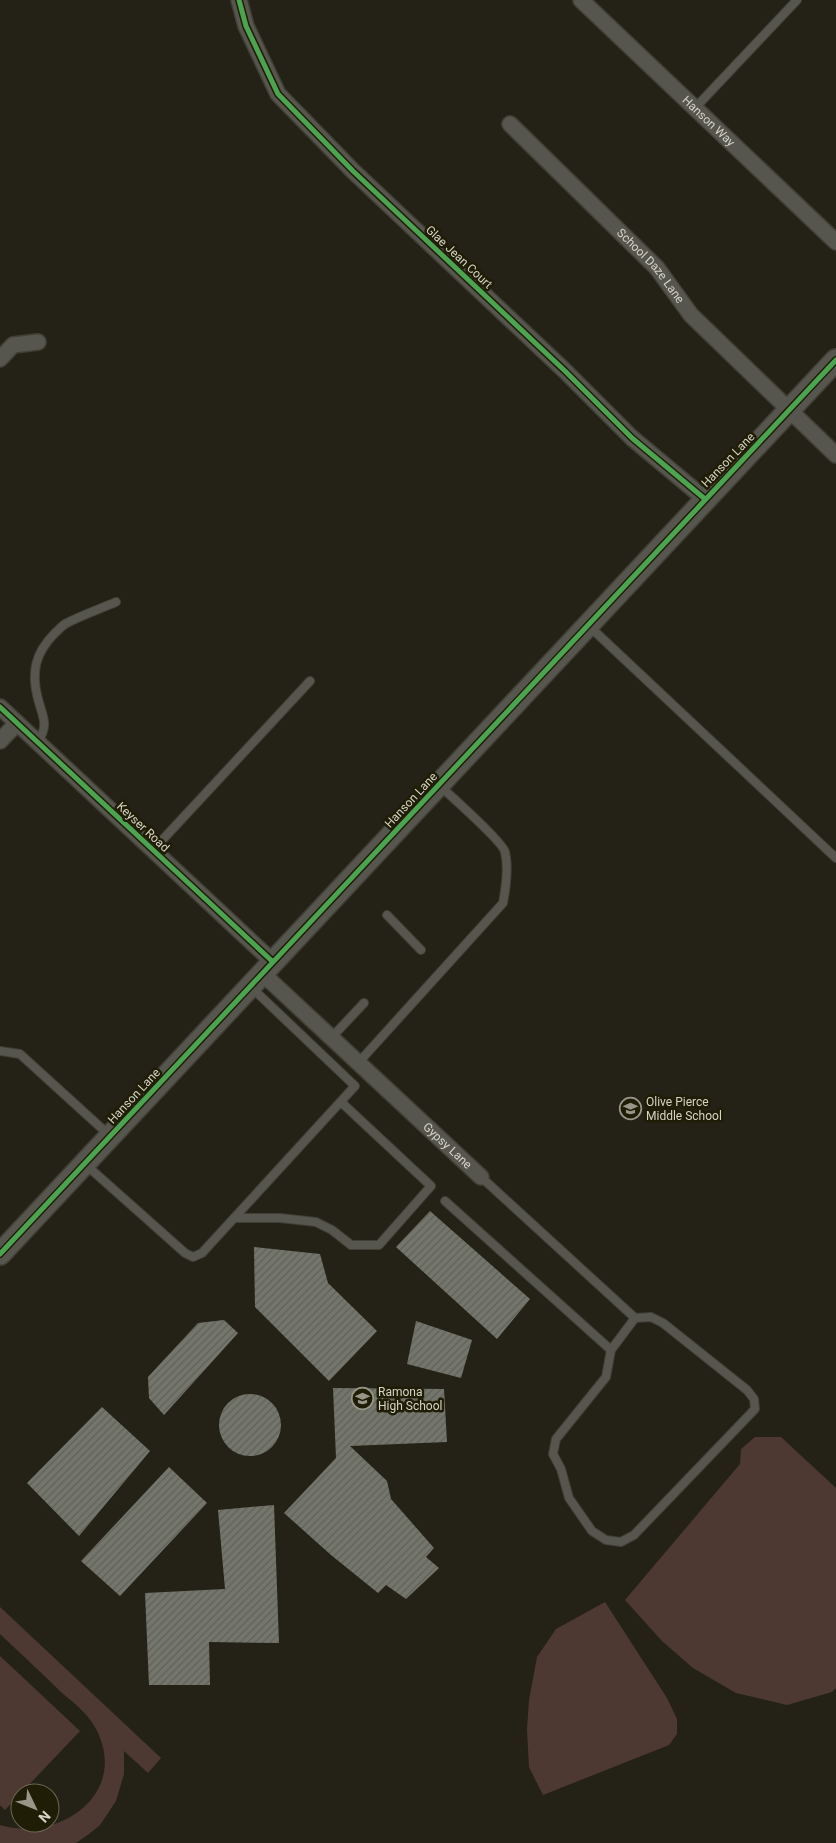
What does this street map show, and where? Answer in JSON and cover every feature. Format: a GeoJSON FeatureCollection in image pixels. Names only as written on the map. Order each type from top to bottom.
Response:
{"type":"FeatureCollection","features":[{"type":"Feature","properties":{"kind":"main road","name":"Hanson Lane"},"geometry":{"type":"LineString","coordinates":[[0,1254],[836,360]]}},
{"type":"Feature","properties":{"kind":"street","name":"Hanson Way"},"geometry":{"type":"LineString","coordinates":[[581,0],[836,242]]}},
{"type":"Feature","properties":{"kind":"street","name":"Glae Jean Court"},"geometry":{"type":"LineString","coordinates":[[240,1],[246,26],[278,94],[353,171],[565,370],[632,438],[705,499]]}},
{"type":"Feature","properties":{"kind":"street","name":"School Daze Lane"},"geometry":{"type":"LineString","coordinates":[[510,124],[657,268],[691,315],[836,455]]}},
{"type":"Feature","properties":{"kind":"street"},"geometry":{"type":"LineString","coordinates":[[0,359],[13,345],[38,342]]}},
{"type":"Feature","properties":{"kind":"street","name":"Keyser Road"},"geometry":{"type":"LineString","coordinates":[[0,707],[153,850],[262,974]]}},
{"type":"Feature","properties":{"kind":"street"},"geometry":{"type":"LineString","coordinates":[[0,741],[17,723]]}},
{"type":"Feature","properties":{"kind":"street","name":"Gypsy Lane"},"geometry":{"type":"LineString","coordinates":[[262,974],[481,1177]]}},
{"type":"Feature","properties":{"kind":"lane"},"geometry":{"type":"LineString","coordinates":[[695,108],[797,0]]}},
{"type":"Feature","properties":{"kind":"lane"},"geometry":{"type":"LineString","coordinates":[[38,742],[43,734],[45,725],[35,686],[34,670],[39,654],[48,641],[65,624],[116,602]]}},
{"type":"Feature","properties":{"kind":"lane"},"geometry":{"type":"LineString","coordinates":[[588,625],[836,858]]}},
{"type":"Feature","properties":{"kind":"lane"},"geometry":{"type":"LineString","coordinates":[[153,850],[310,681]]}},
{"type":"Feature","properties":{"kind":"lane"},"geometry":{"type":"LineString","coordinates":[[359,1062],[503,903],[507,884],[505,851],[439,784]]}},
{"type":"Feature","properties":{"kind":"lane"},"geometry":{"type":"LineString","coordinates":[[387,915],[421,950]]}},
{"type":"Feature","properties":{"kind":"lane"},"geometry":{"type":"LineString","coordinates":[[85,1164],[185,1253],[193,1257],[202,1253],[355,1086],[262,974]]}},
{"type":"Feature","properties":{"kind":"lane"},"geometry":{"type":"LineString","coordinates":[[332,1037],[364,1003]]}},
{"type":"Feature","properties":{"kind":"lane"},"geometry":{"type":"LineString","coordinates":[[0,1051],[20,1054],[110,1136]]}},
{"type":"Feature","properties":{"kind":"lane"},"geometry":{"type":"LineString","coordinates":[[234,1218],[280,1218],[316,1222],[332,1230],[351,1245],[379,1245],[431,1186],[341,1102]]}},
{"type":"Feature","properties":{"kind":"lane","name":"Gypsy Lane"},"geometry":{"type":"LineString","coordinates":[[481,1177],[634,1318]]}},
{"type":"Feature","properties":{"kind":"lane"},"geometry":{"type":"LineString","coordinates":[[446,1202],[611,1350]]}},
{"type":"Feature","properties":{"kind":"lane"},"geometry":{"type":"LineString","coordinates":[[650,1317],[663,1323],[747,1390],[754,1399],[755,1409],[634,1534],[620,1542],[606,1540],[592,1530],[569,1498],[561,1469],[553,1454],[556,1439],[606,1377],[611,1350],[634,1318],[650,1317]]}},
{"type":"Feature","properties":{"kind":"shaded area"},"geometry":{"type":"Polygon","coordinates":[[[755,1437],[781,1437],[836,1488],[836,1688],[832,1692],[787,1705],[736,1693],[693,1668],[662,1641],[625,1600],[740,1464],[741,1449],[755,1437]]]}},
{"type":"Feature","properties":{"kind":"shaded area"},"geometry":{"type":"Polygon","coordinates":[[[605,1602],[667,1698],[677,1719],[677,1734],[669,1745],[543,1795],[529,1767],[527,1730],[529,1700],[537,1657],[556,1629],[605,1602]]]}},
{"type":"Feature","properties":{"kind":"shaded area"},"geometry":{"type":"Polygon","coordinates":[[[0,1607],[161,1758],[148,1773],[124,1751],[124,1774],[116,1801],[100,1825],[76,1843],[0,1843],[0,1825],[10,1827],[10,1833],[60,1833],[60,1822],[83,1808],[96,1793],[104,1774],[104,1754],[97,1731],[86,1715],[0,1634],[0,1607]]]}},
{"type":"Feature","properties":{"kind":"shaded area"},"geometry":{"type":"Polygon","coordinates":[[[0,1656],[80,1731],[31,1783],[10,1783],[10,1805],[5,1810],[0,1805],[0,1656]]]}},
{"type":"Feature","properties":{"kind":"building"},"geometry":{"type":"Polygon","coordinates":[[[430,1211],[530,1299],[497,1339],[396,1247],[430,1211]]]}},
{"type":"Feature","properties":{"kind":"building"},"geometry":{"type":"Polygon","coordinates":[[[254,1247],[320,1254],[328,1283],[377,1331],[329,1381],[255,1307],[254,1247]]]}},
{"type":"Feature","properties":{"kind":"building"},"geometry":{"type":"Polygon","coordinates":[[[224,1320],[238,1333],[164,1415],[149,1398],[148,1377],[198,1323],[224,1320]]]}},
{"type":"Feature","properties":{"kind":"building"},"geometry":{"type":"Polygon","coordinates":[[[416,1321],[472,1340],[461,1378],[407,1364],[416,1321]]]}},
{"type":"Feature","properties":{"kind":"building"},"geometry":{"type":"Polygon","coordinates":[[[333,1388],[444,1389],[447,1442],[350,1446],[387,1481],[391,1499],[434,1548],[426,1557],[439,1568],[406,1599],[386,1585],[378,1593],[331,1555],[284,1513],[336,1458],[333,1388]]]}},
{"type":"Feature","properties":{"kind":"building"},"geometry":{"type":"Polygon","coordinates":[[[250,1394],[262,1396],[272,1403],[279,1413],[281,1425],[279,1437],[272,1447],[262,1454],[250,1456],[238,1454],[228,1447],[221,1437],[219,1425],[221,1413],[228,1403],[238,1396],[250,1394]]]}},
{"type":"Feature","properties":{"kind":"building"},"geometry":{"type":"Polygon","coordinates":[[[102,1407],[150,1451],[79,1536],[27,1483],[102,1407]]]}},
{"type":"Feature","properties":{"kind":"building"},"geometry":{"type":"Polygon","coordinates":[[[169,1467],[207,1503],[120,1596],[81,1561],[169,1467]]]}},
{"type":"Feature","properties":{"kind":"building"},"geometry":{"type":"Polygon","coordinates":[[[274,1505],[279,1643],[209,1642],[210,1685],[149,1685],[145,1593],[225,1589],[218,1510],[274,1505]]]}},
{"type":"Feature","properties":{"kind":"cycle path"},"geometry":{"type":"LineString","coordinates":[[239,0],[246,26],[278,94],[353,171],[565,371],[632,438],[705,499]]}},
{"type":"Feature","properties":{"kind":"cycle path"},"geometry":{"type":"LineString","coordinates":[[0,1254],[836,360]]}},
{"type":"Feature","properties":{"kind":"cycle path"},"geometry":{"type":"LineString","coordinates":[[0,707],[273,962]]}},
{"type":"Feature","properties":{"kind":"place","name":"Olive Pierce Middle School"},"geometry":{"type":"Point","coordinates":[630,1109]}},
{"type":"Feature","properties":{"kind":"place","name":"Ramona High School"},"geometry":{"type":"Point","coordinates":[362,1399]}}]}
